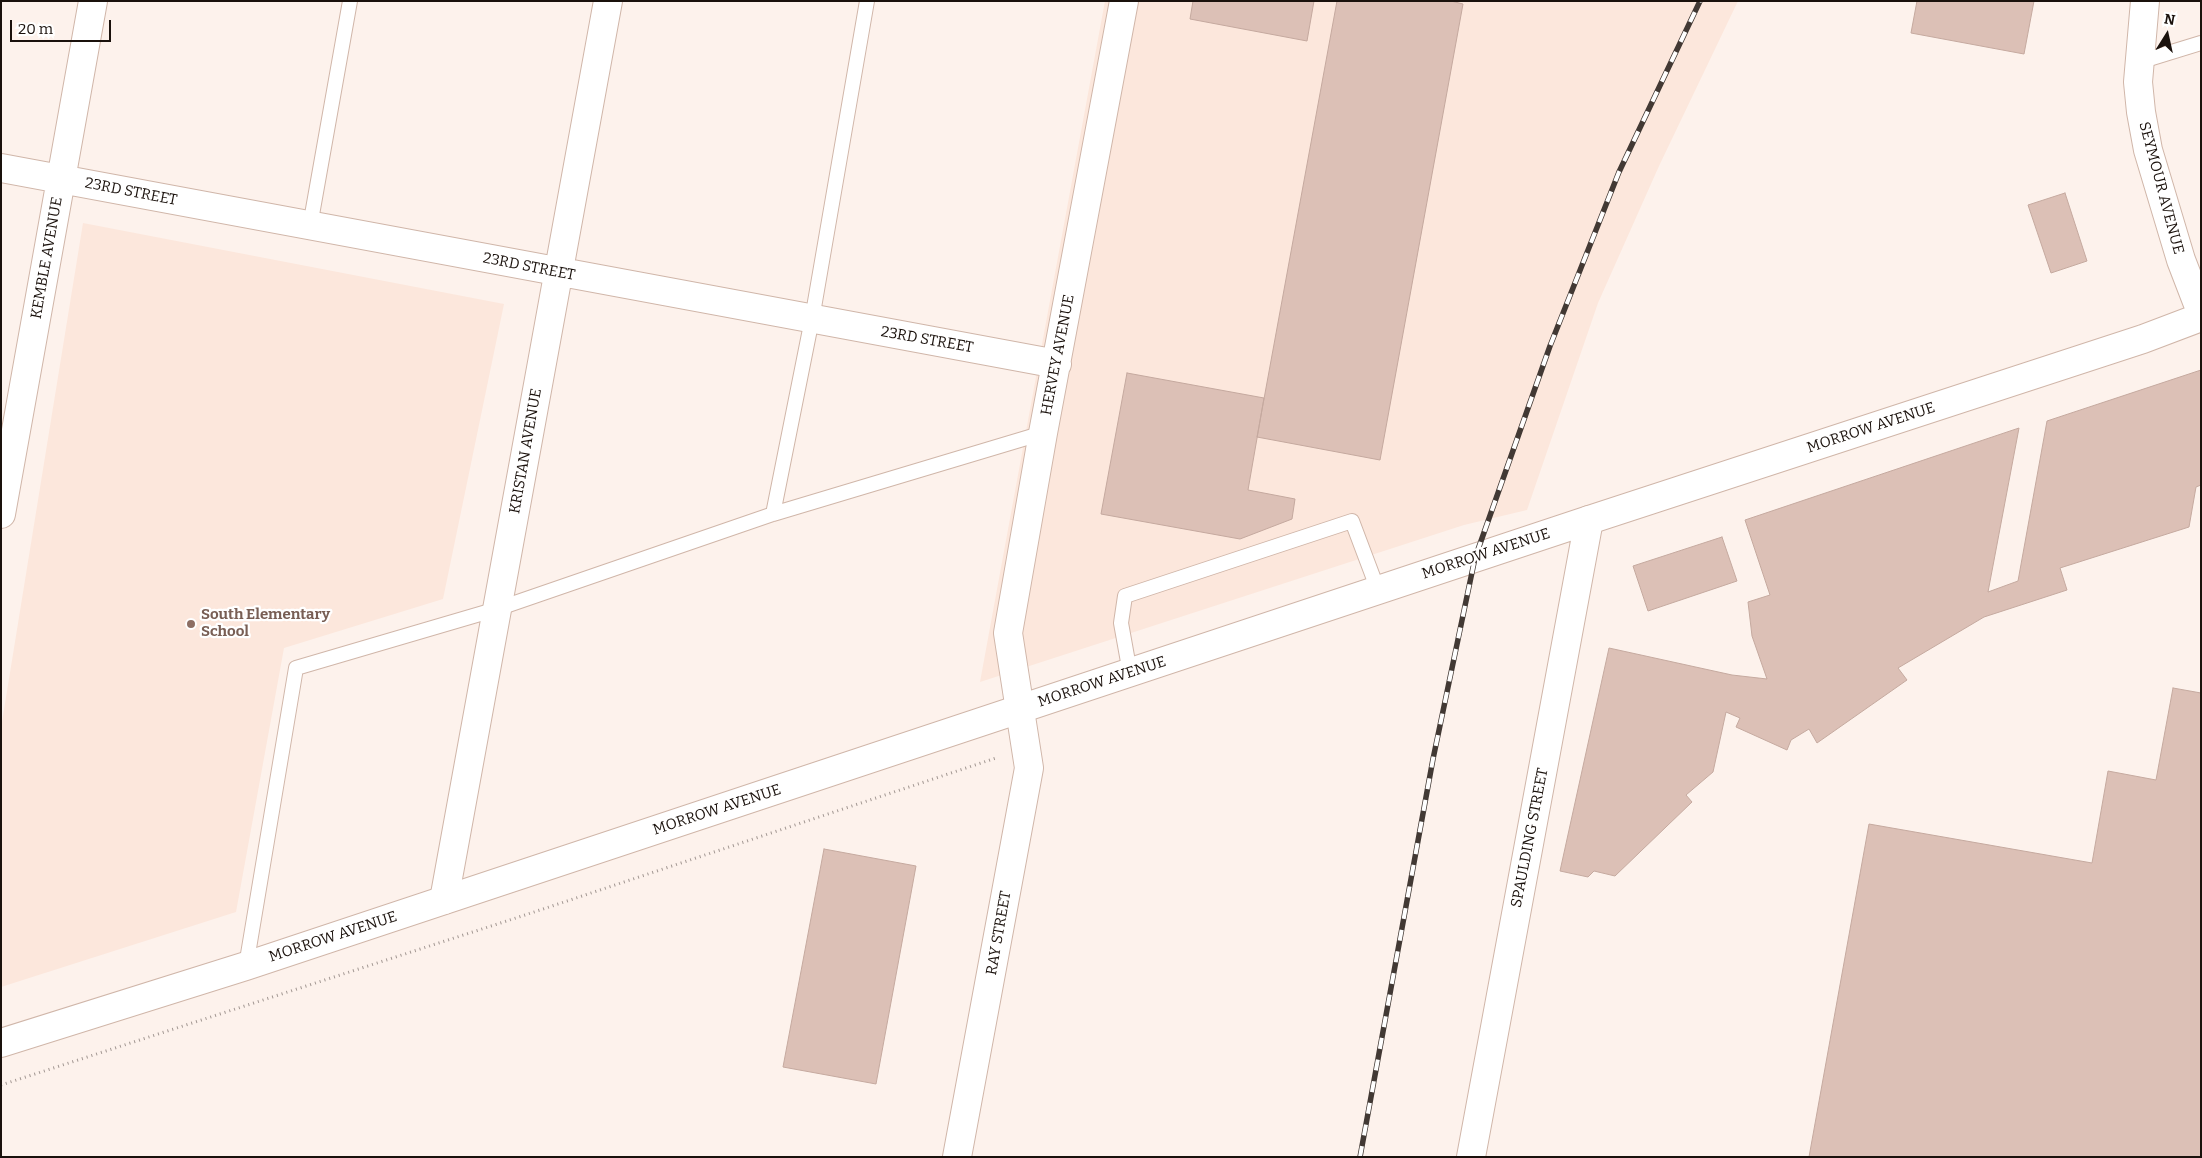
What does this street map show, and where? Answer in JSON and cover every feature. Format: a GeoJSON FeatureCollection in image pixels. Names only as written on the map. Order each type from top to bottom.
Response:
{"type":"FeatureCollection","features":[{"type":"Feature","properties":{"kind":"street","name":"KEMBLE AVENUE"},"geometry":{"type":"LineString","coordinates":[[1,514],[93,1]]}},
{"type":"Feature","properties":{"kind":"street","name":"KRISTAN AVENUE"},"geometry":{"type":"LineString","coordinates":[[444,900],[608,1]]}},
{"type":"Feature","properties":{"kind":"street","name":"HERVEY AVENUE"},"geometry":{"type":"LineString","coordinates":[[1020,709],[1008,633],[1043,433],[1124,1]]}},
{"type":"Feature","properties":{"kind":"street","name":"SEYMOUR AVENUE"},"geometry":{"type":"LineString","coordinates":[[2145,1],[2138,82],[2141,112],[2148,150],[2181,260],[2201,312]]}},
{"type":"Feature","properties":{"kind":"street","name":"23RD STREET"},"geometry":{"type":"LineString","coordinates":[[1,168],[1057,364]]}},
{"type":"Feature","properties":{"kind":"street","name":"MORROW AVENUE"},"geometry":{"type":"LineString","coordinates":[[1,1043],[246,966],[1589,520],[2134,342],[2201,317]]}},
{"type":"Feature","properties":{"kind":"street","name":"SPAULDING STREET"},"geometry":{"type":"LineString","coordinates":[[1471,1157],[1589,520]]}},
{"type":"Feature","properties":{"kind":"street","name":"RAY STREET"},"geometry":{"type":"LineString","coordinates":[[957,1157],[1029,768],[1020,709]]}},
{"type":"Feature","properties":{"kind":"lane"},"geometry":{"type":"LineString","coordinates":[[310,226],[350,1]]}},
{"type":"Feature","properties":{"kind":"lane"},"geometry":{"type":"LineString","coordinates":[[773,514],[812,319],[866,1]]}},
{"type":"Feature","properties":{"kind":"lane"},"geometry":{"type":"LineString","coordinates":[[2139,62],[2201,43]]}},
{"type":"Feature","properties":{"kind":"lane"},"geometry":{"type":"LineString","coordinates":[[246,966],[296,668],[497,609],[773,514],[1043,433]]}},
{"type":"Feature","properties":{"kind":"lane"},"geometry":{"type":"LineString","coordinates":[[1130,673],[1121,623],[1125,596],[1352,521],[1378,590]]}},
{"type":"Feature","properties":{"kind":"path"},"geometry":{"type":"LineString","coordinates":[[1,1085],[522,916],[1026,748]]}},
{"type":"Feature","properties":{"kind":"shaded area"},"geometry":{"type":"Polygon","coordinates":[[[1105,1],[1738,1],[1659,166],[1598,303],[1527,510],[1464,525],[980,682],[1105,1]]]}},
{"type":"Feature","properties":{"kind":"shaded area","name":"South Elementary School"},"geometry":{"type":"Polygon","coordinates":[[[83,223],[504,304],[443,599],[284,648],[236,912],[1,987],[1,728],[83,223]]]}},
{"type":"Feature","properties":{"kind":"building"},"geometry":{"type":"Polygon","coordinates":[[[1193,1],[1314,1],[1307,41],[1190,19],[1193,1]]]}},
{"type":"Feature","properties":{"kind":"building"},"geometry":{"type":"Polygon","coordinates":[[[1337,1],[1451,1],[1463,4],[1380,460],[1257,437],[1337,1]]]}},
{"type":"Feature","properties":{"kind":"building"},"geometry":{"type":"Polygon","coordinates":[[[1917,1],[2034,1],[2024,54],[1911,33],[1917,1]]]}},
{"type":"Feature","properties":{"kind":"building"},"geometry":{"type":"Polygon","coordinates":[[[2065,193],[2087,261],[2051,273],[2028,205],[2065,193]]]}},
{"type":"Feature","properties":{"kind":"building"},"geometry":{"type":"Polygon","coordinates":[[[2201,370],[2201,485],[2196,487],[2189,527],[2060,568],[2067,590],[1984,617],[1898,668],[1907,680],[1817,743],[1809,729],[1791,740],[1787,750],[1736,727],[1740,718],[1726,712],[1713,772],[1686,795],[1692,802],[1615,876],[1594,871],[1588,877],[1560,871],[1609,648],[1732,675],[1767,679],[1752,636],[1748,602],[1770,595],[1745,520],[2019,428],[1988,592],[2018,581],[2047,421],[2201,370]]]}},
{"type":"Feature","properties":{"kind":"building"},"geometry":{"type":"Polygon","coordinates":[[[1127,373],[1264,398],[1248,490],[1295,499],[1292,519],[1240,539],[1101,514],[1127,373]]]}},
{"type":"Feature","properties":{"kind":"building"},"geometry":{"type":"Polygon","coordinates":[[[1722,537],[1737,581],[1648,611],[1633,566],[1722,537]]]}},
{"type":"Feature","properties":{"kind":"building"},"geometry":{"type":"Polygon","coordinates":[[[2173,688],[2201,693],[2201,1157],[1809,1157],[1869,824],[2092,863],[2108,771],[2156,780],[2173,688]]]}},
{"type":"Feature","properties":{"kind":"building"},"geometry":{"type":"Polygon","coordinates":[[[824,849],[916,866],[876,1084],[783,1067],[824,849]]]}},
{"type":"Feature","properties":{"kind":"railway"},"geometry":{"type":"LineString","coordinates":[[1360,1157],[1433,759],[1475,558],[1550,346],[1619,172],[1700,1]]}},
{"type":"Feature","properties":{"kind":"place","name":"South Elementary School"},"geometry":{"type":"Point","coordinates":[191,624]}}]}
